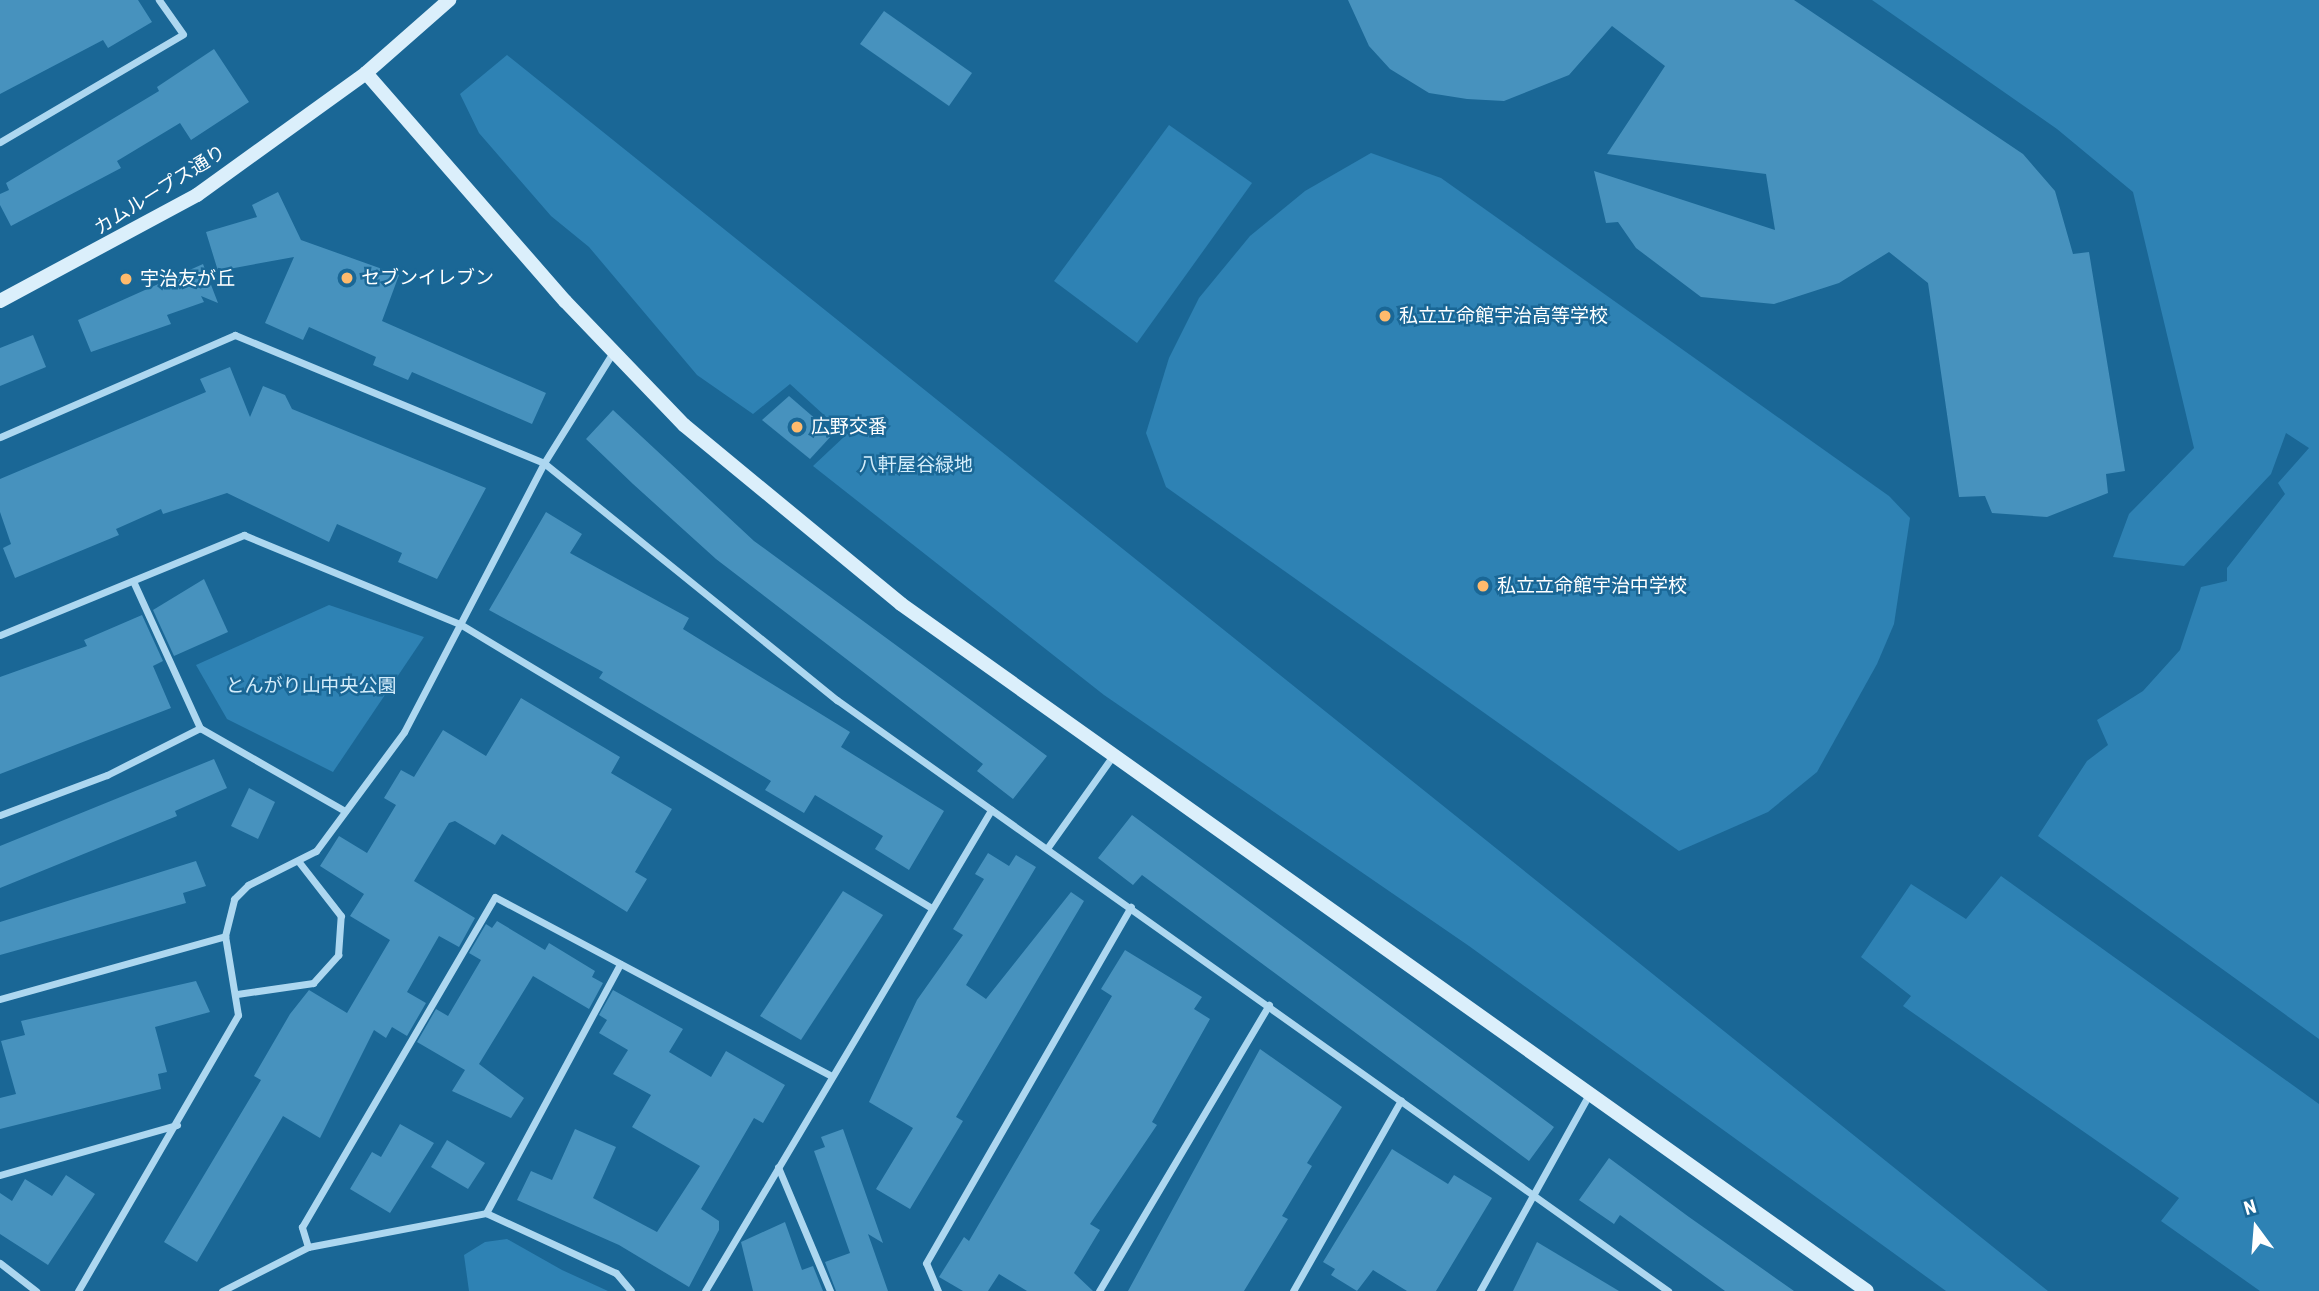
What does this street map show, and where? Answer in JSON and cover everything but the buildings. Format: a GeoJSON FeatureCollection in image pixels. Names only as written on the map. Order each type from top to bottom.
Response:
{"type":"FeatureCollection","features":[{"type":"Feature","properties":{"kind":"street"},"geometry":{"type":"LineString","coordinates":[[0,142],[183,34],[159,0]]}},
{"type":"Feature","properties":{"kind":"street","name":"カムループス通り"},"geometry":{"type":"LineString","coordinates":[[0,301],[197,195],[366,74],[449,0]]}},
{"type":"Feature","properties":{"kind":"street"},"geometry":{"type":"LineString","coordinates":[[366,74],[614,352],[684,425],[901,604],[1867,1291]]}},
{"type":"Feature","properties":{"kind":"street"},"geometry":{"type":"LineString","coordinates":[[0,437],[235,335],[544,463],[687,584],[990,810],[1048,847],[1668,1291]]}},
{"type":"Feature","properties":{"kind":"street"},"geometry":{"type":"LineString","coordinates":[[78,1291],[224,1049],[238,1015],[237,994],[225,936],[227,917],[248,885],[299,862],[345,811],[404,732],[544,463],[614,352]]}},
{"type":"Feature","properties":{"kind":"street"},"geometry":{"type":"LineString","coordinates":[[0,635],[244,535],[460,624],[930,907]]}},
{"type":"Feature","properties":{"kind":"street"},"geometry":{"type":"LineString","coordinates":[[133,581],[200,728],[345,811]]}},
{"type":"Feature","properties":{"kind":"street"},"geometry":{"type":"LineString","coordinates":[[0,815],[107,775],[200,728]]}},
{"type":"Feature","properties":{"kind":"street"},"geometry":{"type":"LineString","coordinates":[[1048,847],[1114,754]]}},
{"type":"Feature","properties":{"kind":"street"},"geometry":{"type":"LineString","coordinates":[[705,1291],[930,907],[990,810]]}},
{"type":"Feature","properties":{"kind":"street"},"geometry":{"type":"LineString","coordinates":[[237,994],[313,983],[338,955],[341,916],[299,862]]}},
{"type":"Feature","properties":{"kind":"street"},"geometry":{"type":"LineString","coordinates":[[308,1247],[302,1227],[495,897],[831,1076]]}},
{"type":"Feature","properties":{"kind":"street"},"geometry":{"type":"LineString","coordinates":[[938,1291],[926,1263],[1131,906]]}},
{"type":"Feature","properties":{"kind":"street"},"geometry":{"type":"LineString","coordinates":[[0,999],[225,936]]}},
{"type":"Feature","properties":{"kind":"street"},"geometry":{"type":"LineString","coordinates":[[486,1213],[620,964]]}},
{"type":"Feature","properties":{"kind":"street"},"geometry":{"type":"LineString","coordinates":[[1099,1291],[1269,1005]]}},
{"type":"Feature","properties":{"kind":"street"},"geometry":{"type":"LineString","coordinates":[[1480,1291],[1589,1094]]}},
{"type":"Feature","properties":{"kind":"street"},"geometry":{"type":"LineString","coordinates":[[1293,1291],[1401,1100]]}},
{"type":"Feature","properties":{"kind":"street"},"geometry":{"type":"LineString","coordinates":[[0,1175],[178,1125]]}},
{"type":"Feature","properties":{"kind":"street"},"geometry":{"type":"LineString","coordinates":[[778,1167],[830,1291]]}},
{"type":"Feature","properties":{"kind":"street"},"geometry":{"type":"LineString","coordinates":[[222,1291],[308,1247],[486,1213],[616,1273],[631,1291]]}},
{"type":"Feature","properties":{"kind":"street"},"geometry":{"type":"LineString","coordinates":[[0,1263],[36,1291]]}},
{"type":"Feature","properties":{"kind":"green space"},"geometry":{"type":"Polygon","coordinates":[[[1872,0],[2319,0],[2319,1039],[2038,836],[2087,761],[2108,745],[2097,720],[2143,691],[2180,650],[2201,587],[2227,581],[2227,568],[2285,494],[2278,483],[2309,448],[2286,433],[2271,474],[2184,566],[2113,557],[2129,514],[2194,448],[2133,192],[2057,129],[1872,0]]]}},
{"type":"Feature","properties":{"kind":"green space","name":"八軒屋谷緑地"},"geometry":{"type":"Polygon","coordinates":[[[507,55],[2048,1291],[1946,1291],[1469,946],[1104,695],[813,466],[846,435],[790,384],[753,414],[697,375],[589,247],[551,216],[479,133],[460,94],[507,55]]]}},
{"type":"Feature","properties":{"kind":"green space"},"geometry":{"type":"Polygon","coordinates":[[[1169,125],[1252,183],[1137,343],[1054,281],[1169,125]]]}},
{"type":"Feature","properties":{"kind":"green space"},"geometry":{"type":"Polygon","coordinates":[[[1371,153],[1441,178],[1889,496],[1910,518],[1894,624],[1877,664],[1817,772],[1768,812],[1679,851],[1166,487],[1146,433],[1169,358],[1199,298],[1250,236],[1305,191],[1371,153]]]}},
{"type":"Feature","properties":{"kind":"green space","name":"とんがり山中央公園"},"geometry":{"type":"Polygon","coordinates":[[[329,605],[424,637],[333,772],[227,719],[196,665],[329,605]]]}},
{"type":"Feature","properties":{"kind":"green space"},"geometry":{"type":"Polygon","coordinates":[[[2001,876],[2319,1104],[2319,1291],[2260,1291],[2161,1221],[2179,1198],[1903,1006],[1911,996],[1861,957],[1911,884],[1966,919],[2001,876]]]}},
{"type":"Feature","properties":{"kind":"green space"},"geometry":{"type":"Polygon","coordinates":[[[507,1239],[562,1270],[608,1291],[469,1291],[464,1255],[485,1242],[507,1239]]]}},
{"type":"Feature","properties":{"kind":"place","name":"セブンイレブン"},"geometry":{"type":"Point","coordinates":[347,278]}},
{"type":"Feature","properties":{"kind":"place","name":"宇治友が丘"},"geometry":{"type":"Point","coordinates":[126,279]}},
{"type":"Feature","properties":{"kind":"place","name":"私立立命館宇治高等学校"},"geometry":{"type":"Point","coordinates":[1385,316]}},
{"type":"Feature","properties":{"kind":"place","name":"広野交番"},"geometry":{"type":"Point","coordinates":[797,427]}},
{"type":"Feature","properties":{"kind":"place","name":"私立立命館宇治中学校"},"geometry":{"type":"Point","coordinates":[1483,586]}}]}
